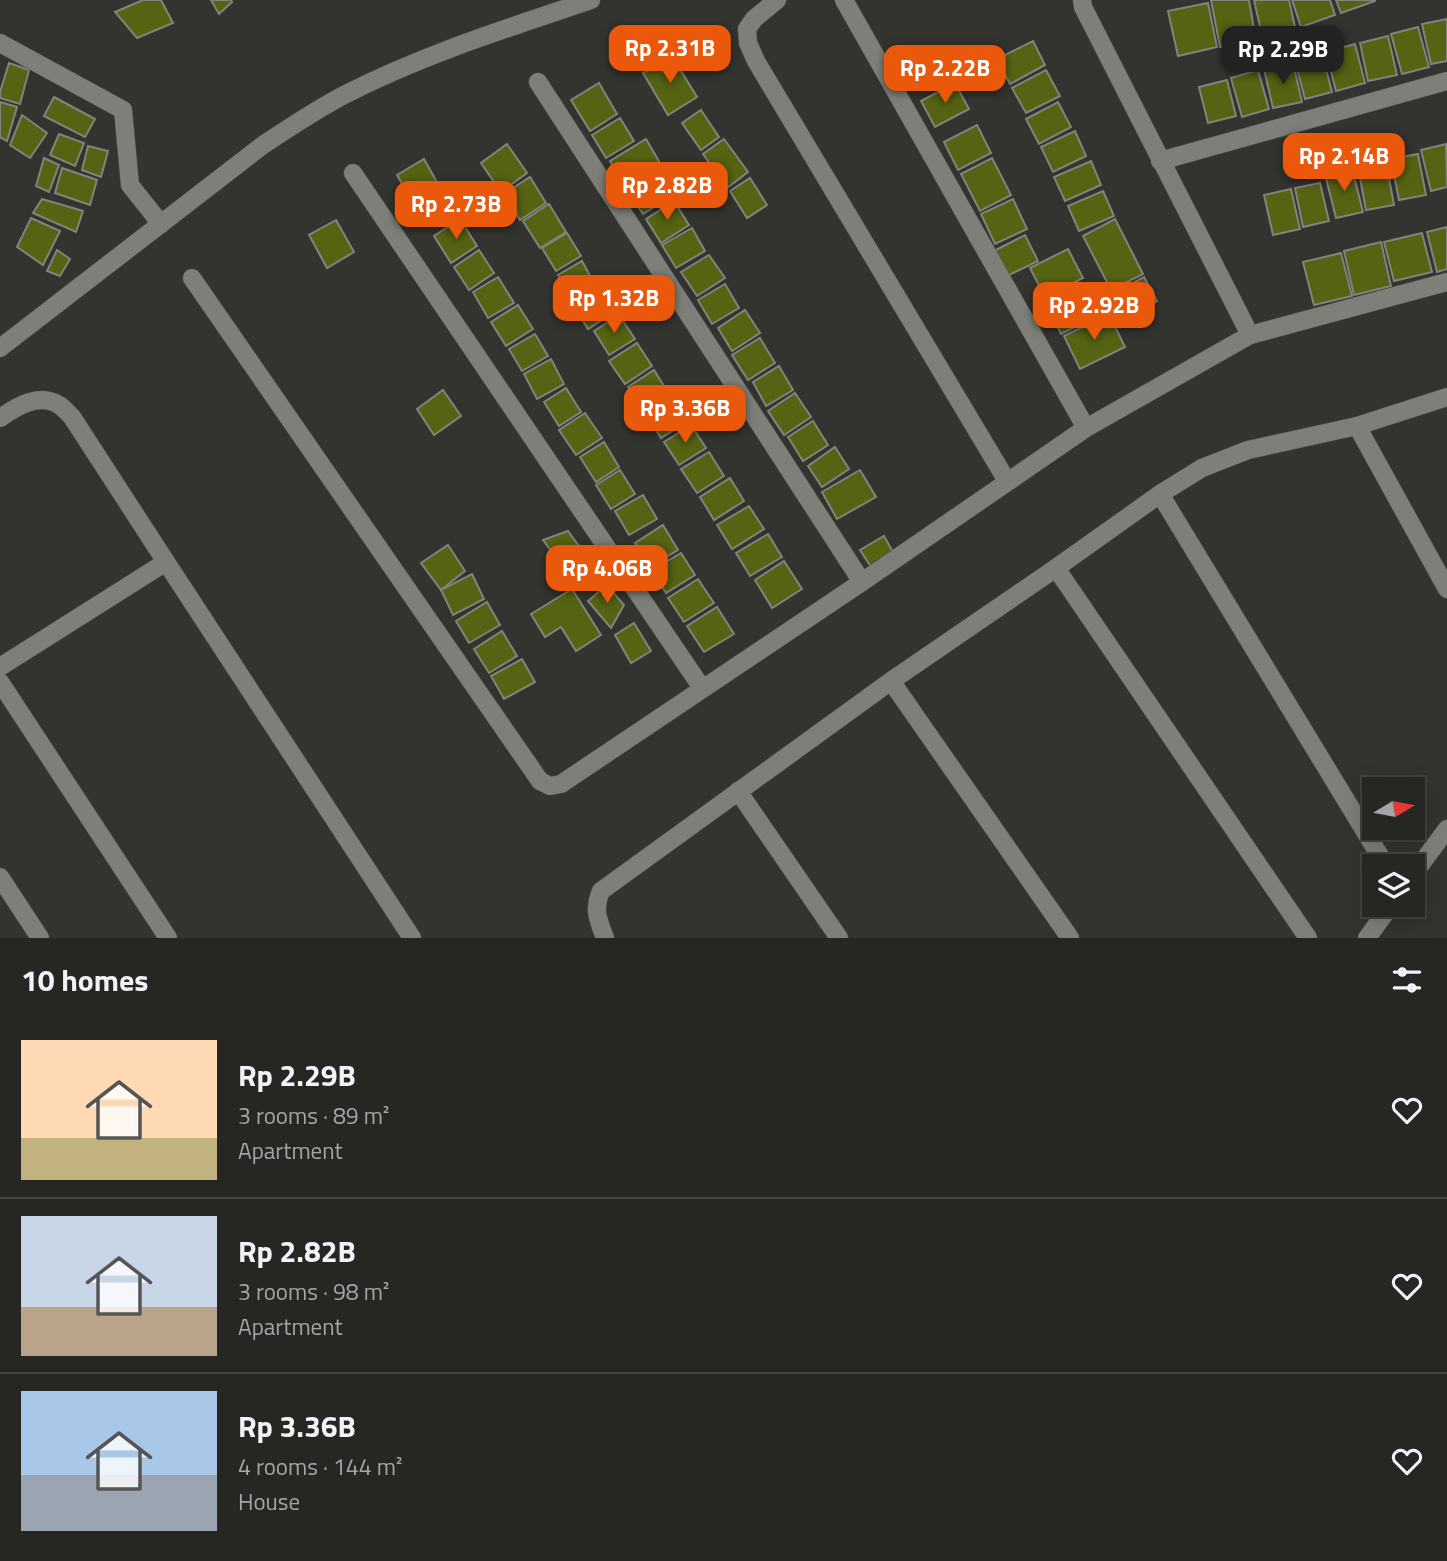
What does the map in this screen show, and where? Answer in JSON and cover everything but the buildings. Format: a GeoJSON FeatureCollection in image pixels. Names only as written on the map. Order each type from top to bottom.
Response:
{"type":"FeatureCollection","features":[{"type":"Feature","properties":{"kind":"street"},"geometry":{"type":"LineString","coordinates":[[0,348],[263,145],[302,118],[400,68],[591,0]]}},
{"type":"Feature","properties":{"kind":"street"},"geometry":{"type":"LineString","coordinates":[[844,0],[1086,428]]}},
{"type":"Feature","properties":{"kind":"street"},"geometry":{"type":"LineString","coordinates":[[1082,0],[1083,7],[1160,161],[1250,335]]}},
{"type":"Feature","properties":{"kind":"street"},"geometry":{"type":"LineString","coordinates":[[766,3],[747,29],[748,43],[756,61],[1007,481]]}},
{"type":"Feature","properties":{"kind":"street"},"geometry":{"type":"LineString","coordinates":[[0,43],[123,110],[130,185],[161,224]]}},
{"type":"Feature","properties":{"kind":"street"},"geometry":{"type":"LineString","coordinates":[[1160,161],[1447,81]]}},
{"type":"Feature","properties":{"kind":"street"},"geometry":{"type":"LineString","coordinates":[[538,82],[862,582]]}},
{"type":"Feature","properties":{"kind":"street"},"geometry":{"type":"LineString","coordinates":[[353,173],[702,688]]}},
{"type":"Feature","properties":{"kind":"street"},"geometry":{"type":"LineString","coordinates":[[192,278],[540,781],[550,786],[561,784],[1086,428],[1250,335],[1447,282]]}},
{"type":"Feature","properties":{"kind":"street"},"geometry":{"type":"LineString","coordinates":[[605,938],[596,904],[601,891],[891,681],[1056,569],[1160,494],[1202,468],[1248,450],[1357,426],[1447,397]]}},
{"type":"Feature","properties":{"kind":"street"},"geometry":{"type":"LineString","coordinates":[[0,418],[29,401],[43,400],[58,403],[72,416],[412,938]]}},
{"type":"Feature","properties":{"kind":"street"},"geometry":{"type":"LineString","coordinates":[[1357,426],[1447,589]]}},
{"type":"Feature","properties":{"kind":"street"},"geometry":{"type":"LineString","coordinates":[[1160,494],[1379,854]]}},
{"type":"Feature","properties":{"kind":"street"},"geometry":{"type":"LineString","coordinates":[[0,667],[166,562]]}},
{"type":"Feature","properties":{"kind":"street"},"geometry":{"type":"LineString","coordinates":[[1056,569],[1308,938]]}},
{"type":"Feature","properties":{"kind":"street"},"geometry":{"type":"LineString","coordinates":[[891,681],[1070,938]]}},
{"type":"Feature","properties":{"kind":"street"},"geometry":{"type":"LineString","coordinates":[[0,682],[168,938]]}},
{"type":"Feature","properties":{"kind":"street"},"geometry":{"type":"LineString","coordinates":[[738,790],[839,938]]}},
{"type":"Feature","properties":{"kind":"street"},"geometry":{"type":"LineString","coordinates":[[1425,859],[1447,829]]}},
{"type":"Feature","properties":{"kind":"street"},"geometry":{"type":"LineString","coordinates":[[0,877],[40,938]]}},
{"type":"Feature","properties":{"kind":"street"},"geometry":{"type":"LineString","coordinates":[[1367,938],[1382,917]]}}]}
